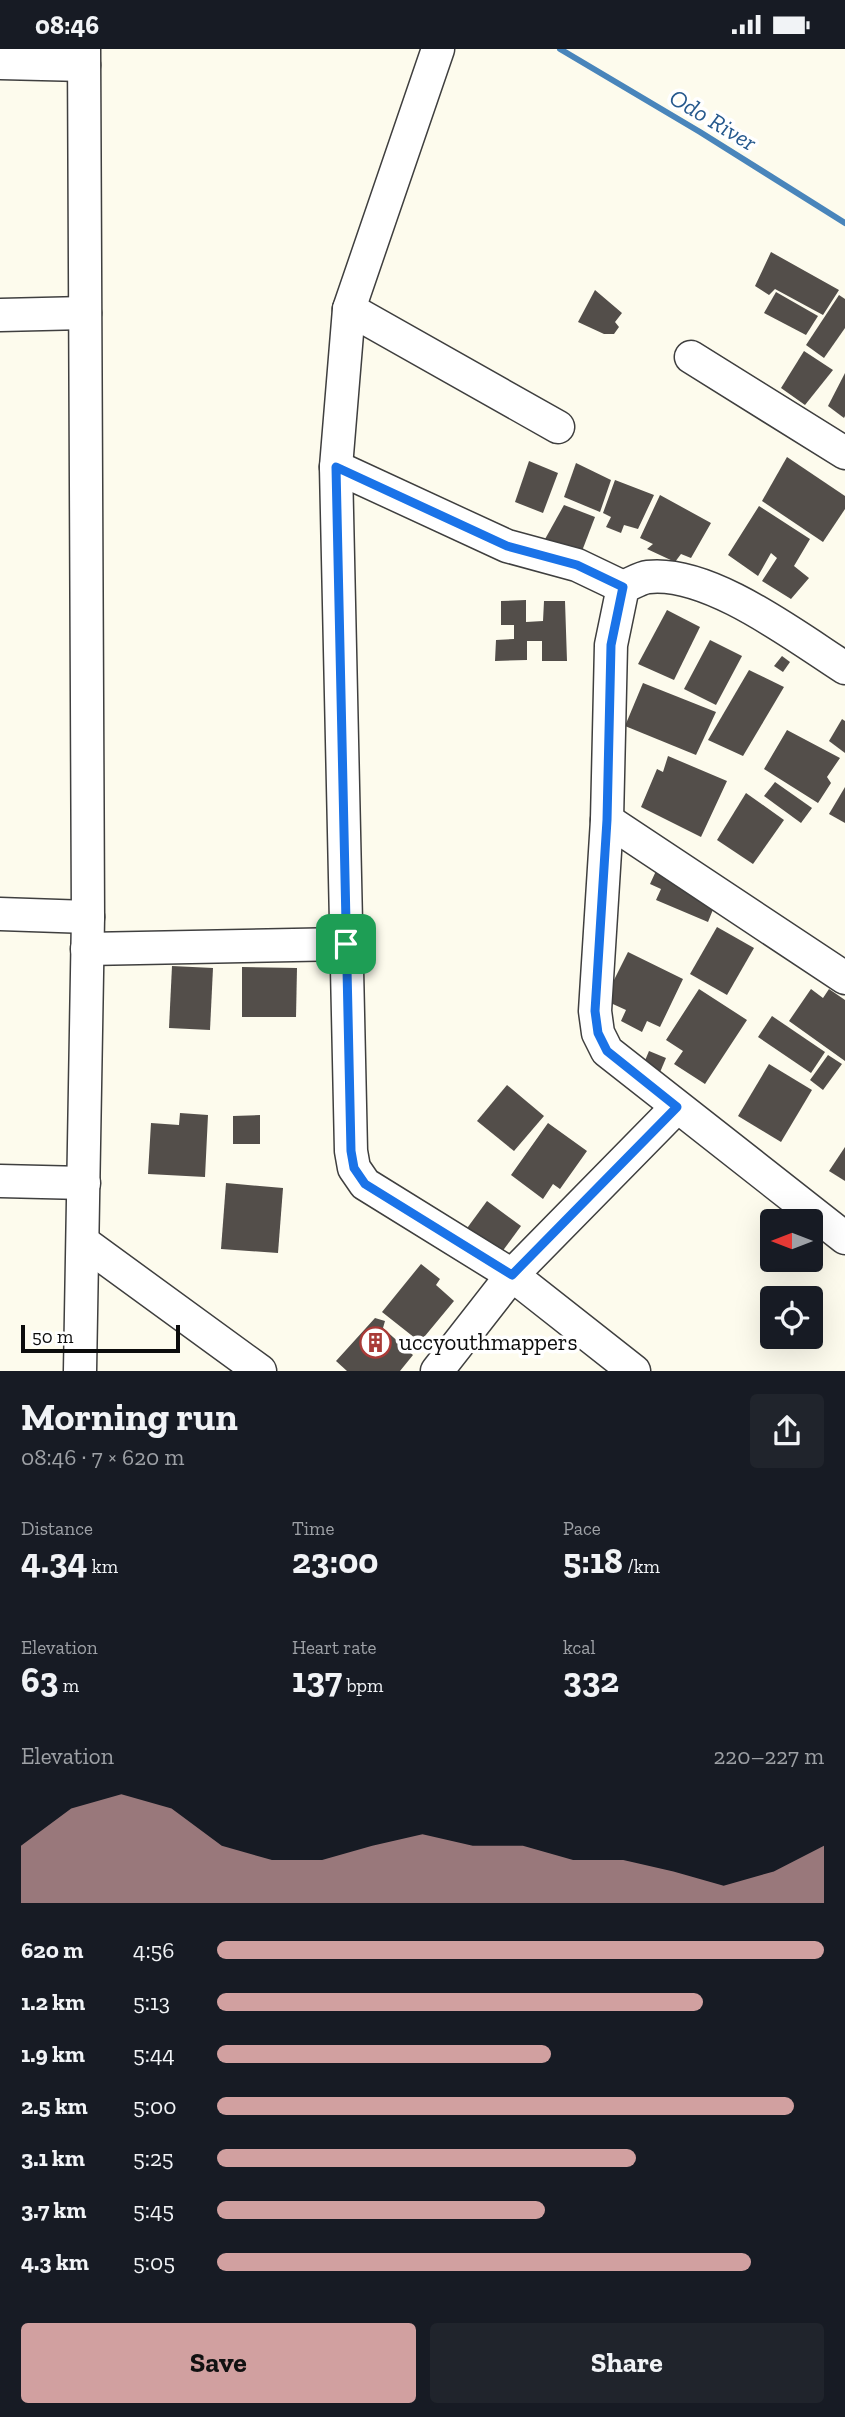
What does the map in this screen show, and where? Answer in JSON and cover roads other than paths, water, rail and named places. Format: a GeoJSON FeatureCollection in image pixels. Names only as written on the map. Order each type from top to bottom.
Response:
{"type":"FeatureCollection","features":[{"type":"Feature","properties":{"kind":"street"},"geometry":{"type":"LineString","coordinates":[[438,49],[349,309],[336,467],[351,1151],[354,1168],[365,1184],[512,1275],[635,1370]]}},
{"type":"Feature","properties":{"kind":"street"},"geometry":{"type":"LineString","coordinates":[[0,63],[84,57],[88,949],[80,1370]]}},
{"type":"Feature","properties":{"kind":"street"},"geometry":{"type":"LineString","coordinates":[[349,309],[558,426]]}},
{"type":"Feature","properties":{"kind":"street"},"geometry":{"type":"LineString","coordinates":[[0,315],[85,313]]}},
{"type":"Feature","properties":{"kind":"street"},"geometry":{"type":"LineString","coordinates":[[691,357],[845,453]]}},
{"type":"Feature","properties":{"kind":"street"},"geometry":{"type":"LineString","coordinates":[[336,467],[507,546],[577,565],[623,587],[648,577],[686,580],[746,605],[845,668]]}},
{"type":"Feature","properties":{"kind":"street"},"geometry":{"type":"LineString","coordinates":[[623,587],[611,645],[607,820],[595,1011],[598,1033],[607,1051],[845,1238]]}},
{"type":"Feature","properties":{"kind":"street"},"geometry":{"type":"LineString","coordinates":[[607,820],[845,978]]}},
{"type":"Feature","properties":{"kind":"street"},"geometry":{"type":"LineString","coordinates":[[0,914],[88,917]]}},
{"type":"Feature","properties":{"kind":"street"},"geometry":{"type":"LineString","coordinates":[[88,949],[346,944]]}},
{"type":"Feature","properties":{"kind":"street"},"geometry":{"type":"LineString","coordinates":[[437,1370],[512,1275],[677,1107]]}},
{"type":"Feature","properties":{"kind":"street"},"geometry":{"type":"LineString","coordinates":[[0,1181],[83,1183]]}},
{"type":"Feature","properties":{"kind":"street"},"geometry":{"type":"LineString","coordinates":[[83,1242],[260,1370]]}},
{"type":"Feature","properties":{"kind":"waterway","name":"Odo River"},"geometry":{"type":"LineString","coordinates":[[560,49],[700,132],[845,223]]}},
{"type":"Feature","properties":{"kind":"place","name":"uccyouthmappers"},"geometry":{"type":"Point","coordinates":[376,1342]}}]}
